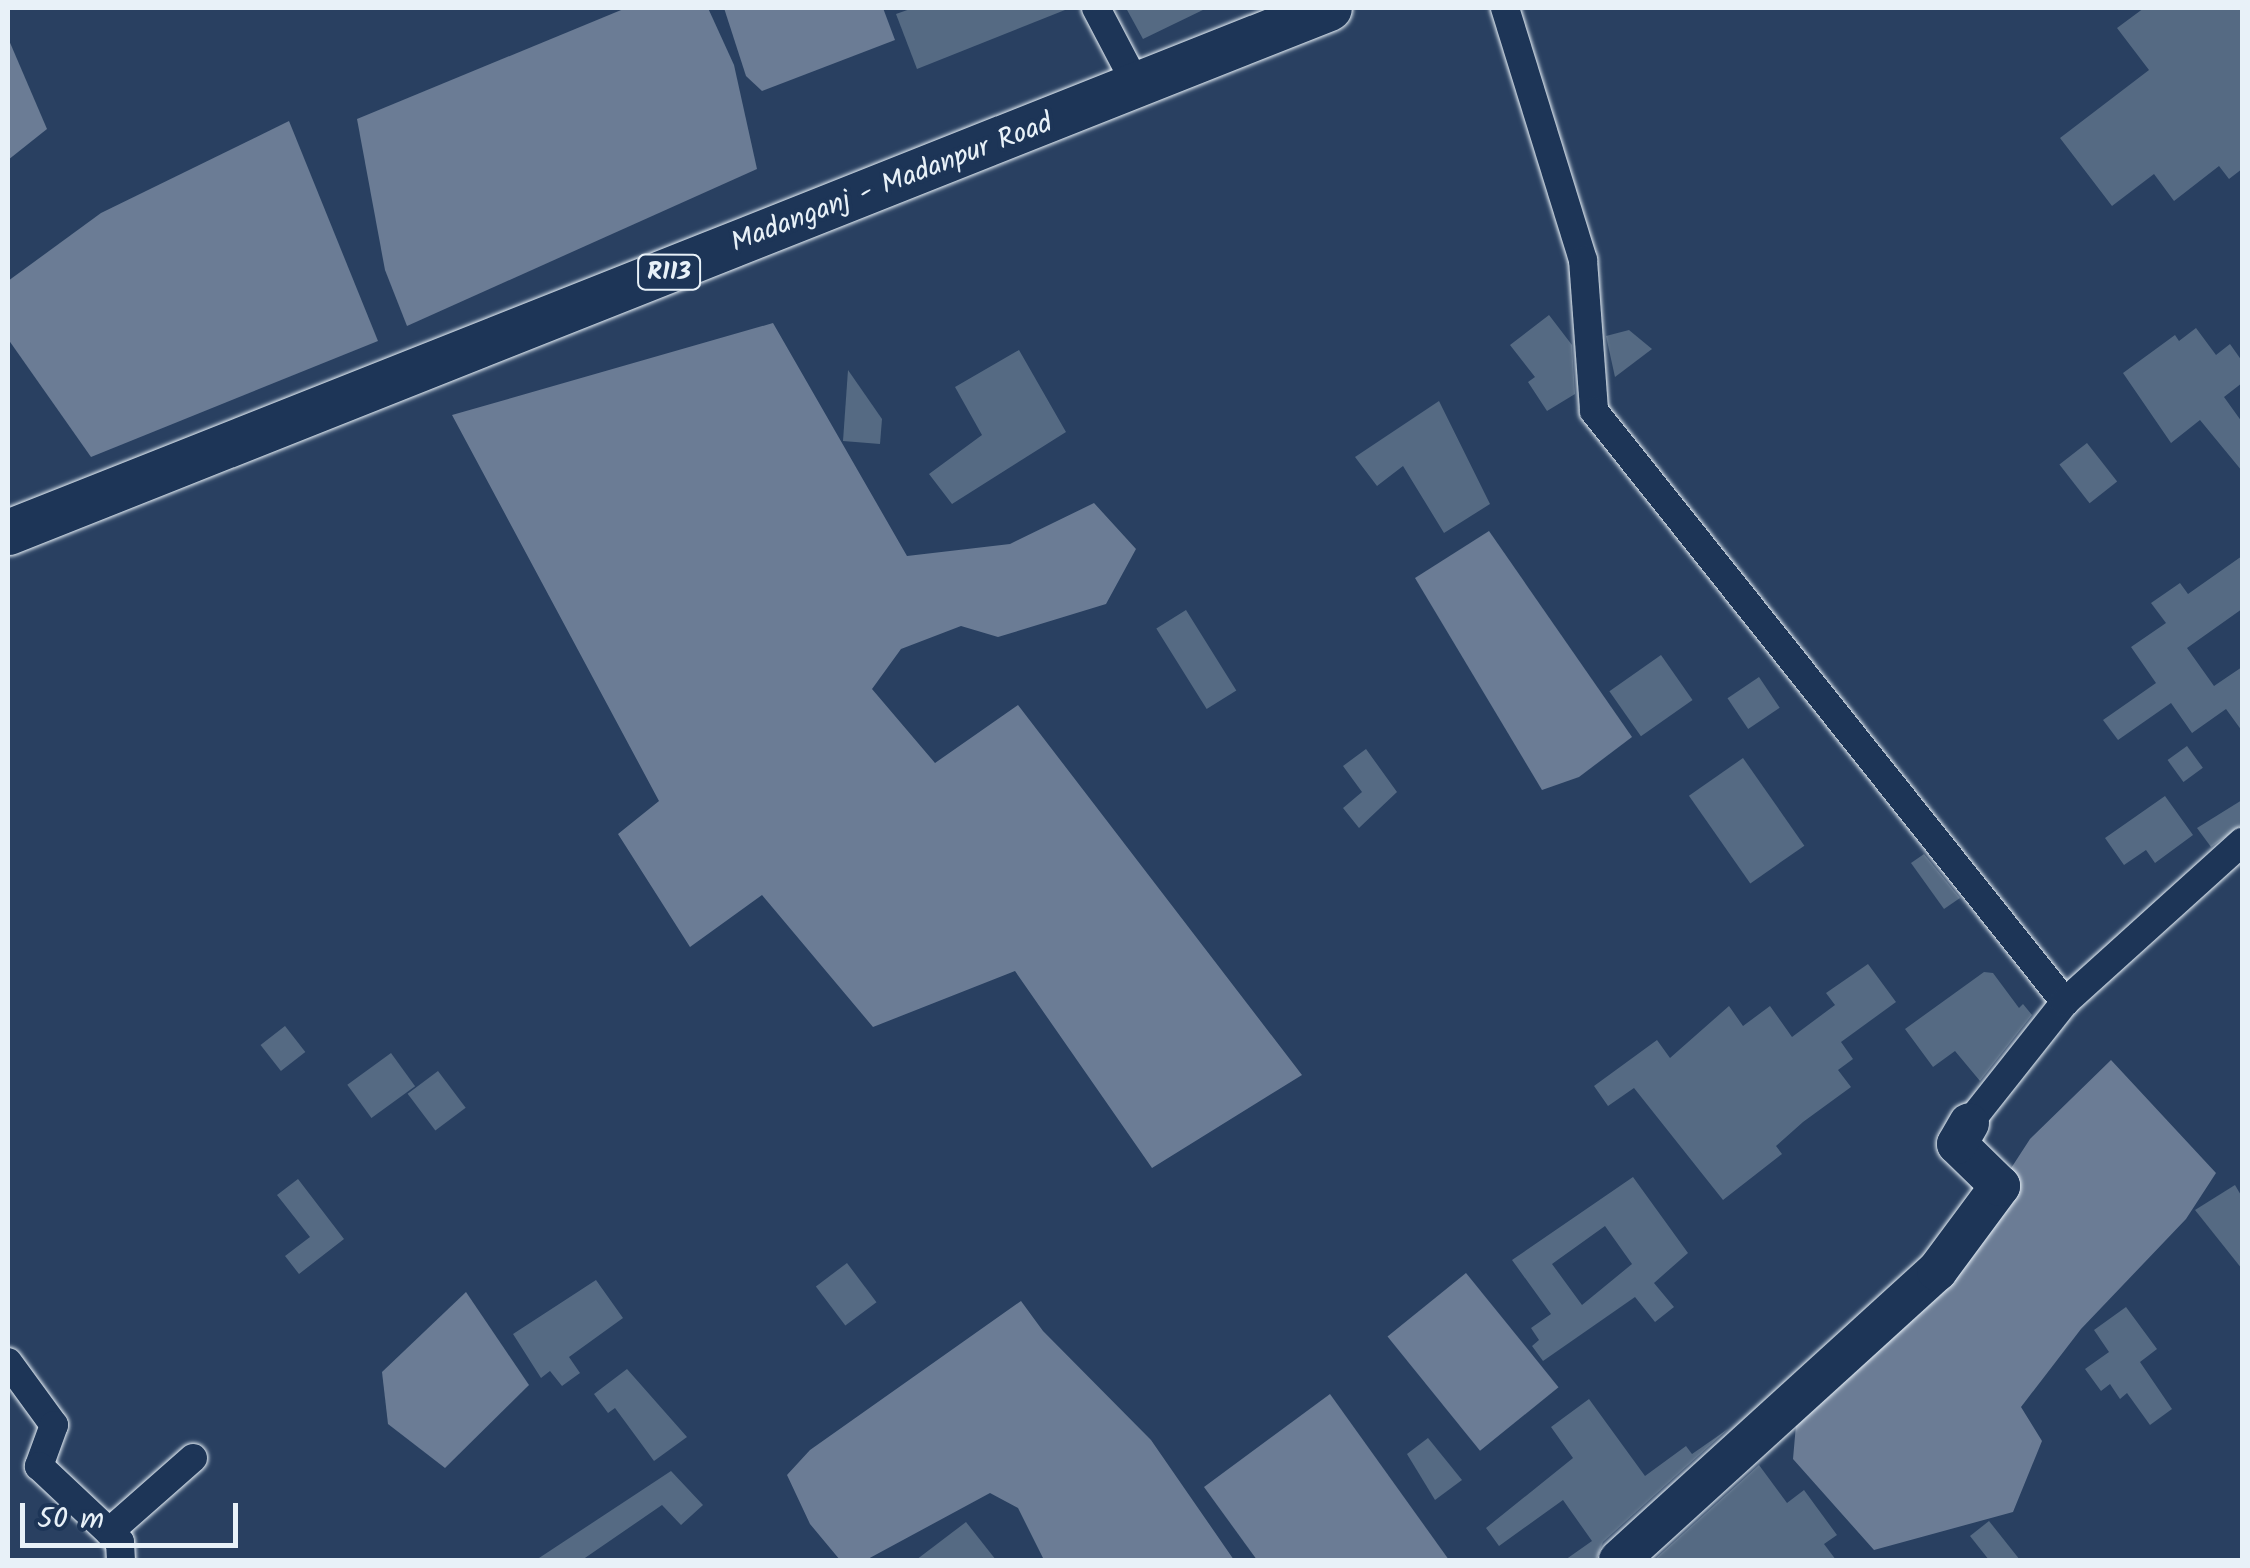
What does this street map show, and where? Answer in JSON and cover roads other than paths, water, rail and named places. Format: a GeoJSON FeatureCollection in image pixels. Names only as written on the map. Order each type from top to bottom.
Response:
{"type":"FeatureCollection","features":[{"type":"Feature","properties":{"kind":"main road","name":"Madanganj - Madanpur Road"},"geometry":{"type":"LineString","coordinates":[[8,532],[1138,88],[1328,8]]}},
{"type":"Feature","properties":{"kind":"street"},"geometry":{"type":"LineString","coordinates":[[1096,8],[1138,88]]}},
{"type":"Feature","properties":{"kind":"street"},"geometry":{"type":"LineString","coordinates":[[1505,8],[1583,260],[1594,411],[2065,1002]]}},
{"type":"Feature","properties":{"kind":"street"},"geometry":{"type":"LineString","coordinates":[[1620,1560],[1936,1271],[2000,1186],[1957,1144],[1970,1122],[2065,1002],[2242,842]]}},
{"type":"Feature","properties":{"kind":"street"},"geometry":{"type":"LineString","coordinates":[[8,1362],[54,1425],[39,1466],[108,1532],[124,1552],[121,1560]]}},
{"type":"Feature","properties":{"kind":"street"},"geometry":{"type":"LineString","coordinates":[[108,1532],[193,1458]]}},
{"type":"Feature","properties":{"kind":"water"},"geometry":{"type":"Polygon","coordinates":[[[626,8],[708,8],[734,65],[757,169],[407,326],[385,270],[357,119],[626,8]]]}},
{"type":"Feature","properties":{"kind":"water"},"geometry":{"type":"Polygon","coordinates":[[[724,8],[883,8],[895,40],[762,91],[746,76],[724,8]]]}},
{"type":"Feature","properties":{"kind":"water"},"geometry":{"type":"Polygon","coordinates":[[[8,38],[47,129],[8,160],[8,38]]]}},
{"type":"Feature","properties":{"kind":"water"},"geometry":{"type":"Polygon","coordinates":[[[289,121],[378,341],[91,457],[8,339],[8,281],[101,213],[289,121]]]}},
{"type":"Feature","properties":{"kind":"water"},"geometry":{"type":"Polygon","coordinates":[[[773,323],[907,556],[1010,544],[1094,503],[1136,549],[1106,604],[998,637],[961,626],[901,649],[872,689],[935,763],[1018,705],[1302,1075],[1152,1168],[1015,971],[873,1027],[762,895],[690,947],[618,834],[659,801],[452,415],[773,323]]]}},
{"type":"Feature","properties":{"kind":"water"},"geometry":{"type":"Polygon","coordinates":[[[1489,531],[1632,737],[1579,777],[1542,790],[1415,578],[1489,531]]]}},
{"type":"Feature","properties":{"kind":"water"},"geometry":{"type":"Polygon","coordinates":[[[2111,1060],[2216,1173],[2186,1219],[2081,1329],[2021,1407],[2042,1441],[2013,1512],[1874,1550],[1793,1459],[1799,1390],[1954,1256],[2030,1139],[2111,1060]]]}},
{"type":"Feature","properties":{"kind":"water"},"geometry":{"type":"Polygon","coordinates":[[[1466,1273],[1559,1387],[1480,1451],[1388,1337],[1466,1273]]]}},
{"type":"Feature","properties":{"kind":"water"},"geometry":{"type":"Polygon","coordinates":[[[466,1292],[529,1385],[445,1468],[388,1424],[382,1372],[466,1292]]]}},
{"type":"Feature","properties":{"kind":"water"},"geometry":{"type":"Polygon","coordinates":[[[1021,1301],[1043,1331],[1151,1440],[1234,1560],[1044,1560],[1018,1508],[990,1493],[866,1560],[840,1560],[810,1524],[787,1475],[810,1450],[1021,1301]]]}},
{"type":"Feature","properties":{"kind":"water"},"geometry":{"type":"Polygon","coordinates":[[[1330,1394],[1449,1560],[1257,1560],[1204,1487],[1330,1394]]]}}]}
